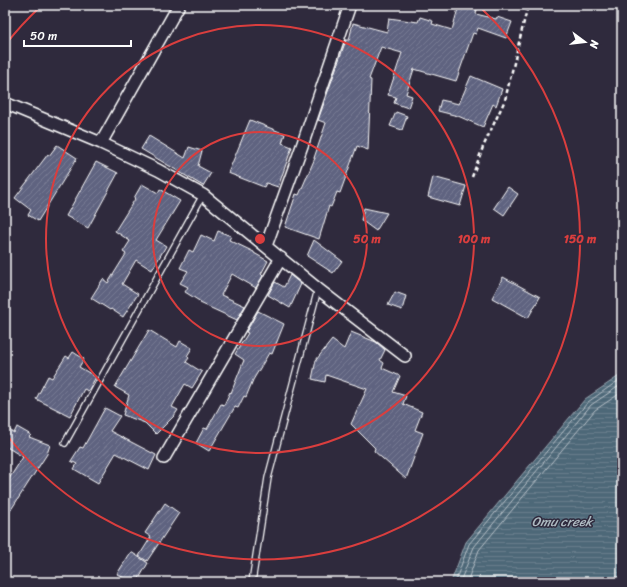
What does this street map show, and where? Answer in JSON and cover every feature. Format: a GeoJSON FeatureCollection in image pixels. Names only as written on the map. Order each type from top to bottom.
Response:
{"type":"FeatureCollection","features":[{"type":"Feature","properties":{"kind":"street"},"geometry":{"type":"LineString","coordinates":[[101,143],[179,5]]}},
{"type":"Feature","properties":{"kind":"street"},"geometry":{"type":"LineString","coordinates":[[266,246],[350,5]]}},
{"type":"Feature","properties":{"kind":"street"},"geometry":{"type":"LineString","coordinates":[[5,103],[101,143],[158,170],[203,195],[318,289],[405,356]]}},
{"type":"Feature","properties":{"kind":"street"},"geometry":{"type":"LineString","coordinates":[[164,458],[281,258]]}},
{"type":"Feature","properties":{"kind":"lane"},"geometry":{"type":"LineString","coordinates":[[65,443],[203,195]]}},
{"type":"Feature","properties":{"kind":"lane"},"geometry":{"type":"LineString","coordinates":[[252,582],[268,478],[318,289]]}},
{"type":"Feature","properties":{"kind":"path"},"geometry":{"type":"LineString","coordinates":[[472,177],[483,147],[505,100],[528,5]]}},
{"type":"Feature","properties":{"kind":"water","name":"Omu creek"},"geometry":{"type":"Polygon","coordinates":[[[622,374],[622,582],[451,582],[466,542],[585,399],[622,374]]]}},
{"type":"Feature","properties":{"kind":"building"},"geometry":{"type":"Polygon","coordinates":[[[459,5],[478,5],[476,14],[496,19],[497,17],[512,22],[506,38],[478,28],[476,34],[473,33],[456,81],[414,69],[406,94],[412,96],[408,108],[394,103],[396,97],[388,95],[402,53],[381,47],[369,79],[371,80],[368,150],[357,146],[340,193],[337,192],[331,207],[329,206],[319,239],[285,227],[296,194],[299,195],[315,158],[326,123],[318,120],[346,40],[349,40],[353,23],[387,32],[389,18],[418,22],[420,17],[433,21],[432,24],[452,30],[459,5]]]}},
{"type":"Feature","properties":{"kind":"building"},"geometry":{"type":"Polygon","coordinates":[[[471,76],[502,89],[496,106],[493,104],[483,127],[458,116],[438,111],[441,100],[459,104],[471,76]]]}},
{"type":"Feature","properties":{"kind":"building"},"geometry":{"type":"Polygon","coordinates":[[[396,112],[407,116],[402,130],[390,126],[396,112]]]}},
{"type":"Feature","properties":{"kind":"building"},"geometry":{"type":"Polygon","coordinates":[[[250,120],[285,134],[282,143],[292,147],[278,187],[266,183],[264,187],[228,173],[250,120]]]}},
{"type":"Feature","properties":{"kind":"building"},"geometry":{"type":"Polygon","coordinates":[[[149,136],[185,158],[189,147],[202,151],[198,166],[211,173],[203,186],[141,149],[149,136]]]}},
{"type":"Feature","properties":{"kind":"building"},"geometry":{"type":"Polygon","coordinates":[[[57,145],[77,158],[38,221],[28,215],[31,210],[15,198],[48,154],[49,156],[57,145]]]}},
{"type":"Feature","properties":{"kind":"building"},"geometry":{"type":"Polygon","coordinates":[[[96,162],[118,173],[88,228],[66,216],[96,162]]]}},
{"type":"Feature","properties":{"kind":"building"},"geometry":{"type":"Polygon","coordinates":[[[433,177],[466,186],[460,206],[428,197],[433,177]]]}},
{"type":"Feature","properties":{"kind":"building"},"geometry":{"type":"Polygon","coordinates":[[[142,184],[158,193],[160,189],[180,201],[156,240],[166,246],[152,270],[136,260],[122,284],[138,294],[123,317],[91,298],[103,279],[108,283],[126,254],[123,252],[130,241],[115,231],[135,199],[134,198],[142,184]]]}},
{"type":"Feature","properties":{"kind":"building"},"geometry":{"type":"Polygon","coordinates":[[[508,187],[518,194],[504,215],[494,208],[508,187]]]}},
{"type":"Feature","properties":{"kind":"building"},"geometry":{"type":"Polygon","coordinates":[[[364,208],[387,213],[376,231],[361,220],[364,208]]]}},
{"type":"Feature","properties":{"kind":"building"},"geometry":{"type":"Polygon","coordinates":[[[218,231],[231,236],[229,240],[254,252],[268,261],[261,274],[263,276],[256,288],[232,274],[221,295],[245,306],[237,320],[200,303],[201,302],[185,292],[188,287],[180,283],[188,271],[180,268],[189,250],[193,252],[201,235],[214,241],[218,231]]]}},
{"type":"Feature","properties":{"kind":"building"},"geometry":{"type":"Polygon","coordinates":[[[314,240],[342,261],[333,273],[307,256],[314,240]]]}},
{"type":"Feature","properties":{"kind":"building"},"geometry":{"type":"Polygon","coordinates":[[[290,275],[301,284],[290,308],[268,295],[275,282],[284,287],[290,275]]]}},
{"type":"Feature","properties":{"kind":"building"},"geometry":{"type":"Polygon","coordinates":[[[503,277],[540,297],[528,318],[492,298],[503,277]]]}},
{"type":"Feature","properties":{"kind":"building"},"geometry":{"type":"Polygon","coordinates":[[[395,292],[406,296],[402,310],[388,305],[395,292]]]}},
{"type":"Feature","properties":{"kind":"building"},"geometry":{"type":"Polygon","coordinates":[[[258,311],[284,324],[272,354],[269,353],[253,380],[246,397],[244,396],[238,408],[235,407],[209,451],[196,443],[204,428],[207,429],[221,404],[224,405],[230,392],[231,393],[244,360],[235,354],[248,333],[246,332],[258,311]]]}},
{"type":"Feature","properties":{"kind":"building"},"geometry":{"type":"Polygon","coordinates":[[[149,330],[177,347],[180,341],[192,348],[187,356],[189,358],[186,362],[202,372],[192,388],[185,384],[172,407],[178,410],[156,434],[145,423],[123,415],[129,395],[115,387],[149,330]]]}},
{"type":"Feature","properties":{"kind":"building"},"geometry":{"type":"Polygon","coordinates":[[[351,332],[376,342],[385,350],[380,360],[384,363],[382,368],[400,376],[393,392],[406,396],[403,404],[422,412],[415,430],[423,433],[406,479],[374,451],[375,448],[351,424],[367,389],[326,375],[325,382],[312,379],[316,360],[332,340],[344,349],[351,332]]]}},
{"type":"Feature","properties":{"kind":"building"},"geometry":{"type":"Polygon","coordinates":[[[73,352],[84,359],[79,367],[96,377],[88,391],[84,389],[70,416],[36,399],[48,376],[52,378],[66,356],[69,358],[73,352]]]}},
{"type":"Feature","properties":{"kind":"building"},"geometry":{"type":"Polygon","coordinates":[[[105,408],[120,416],[110,431],[156,455],[149,470],[116,453],[98,483],[74,469],[77,464],[71,461],[80,447],[83,448],[105,408]]]}},
{"type":"Feature","properties":{"kind":"building"},"geometry":{"type":"Polygon","coordinates":[[[5,427],[14,433],[17,427],[31,435],[29,437],[50,445],[47,454],[5,519],[5,485],[23,457],[5,446],[5,427]]]}},
{"type":"Feature","properties":{"kind":"building"},"geometry":{"type":"Polygon","coordinates":[[[165,503],[179,513],[147,561],[139,556],[151,537],[145,533],[165,503]]]}},
{"type":"Feature","properties":{"kind":"building"},"geometry":{"type":"Polygon","coordinates":[[[131,552],[148,563],[137,582],[122,582],[124,578],[117,574],[131,552]]]}}]}
